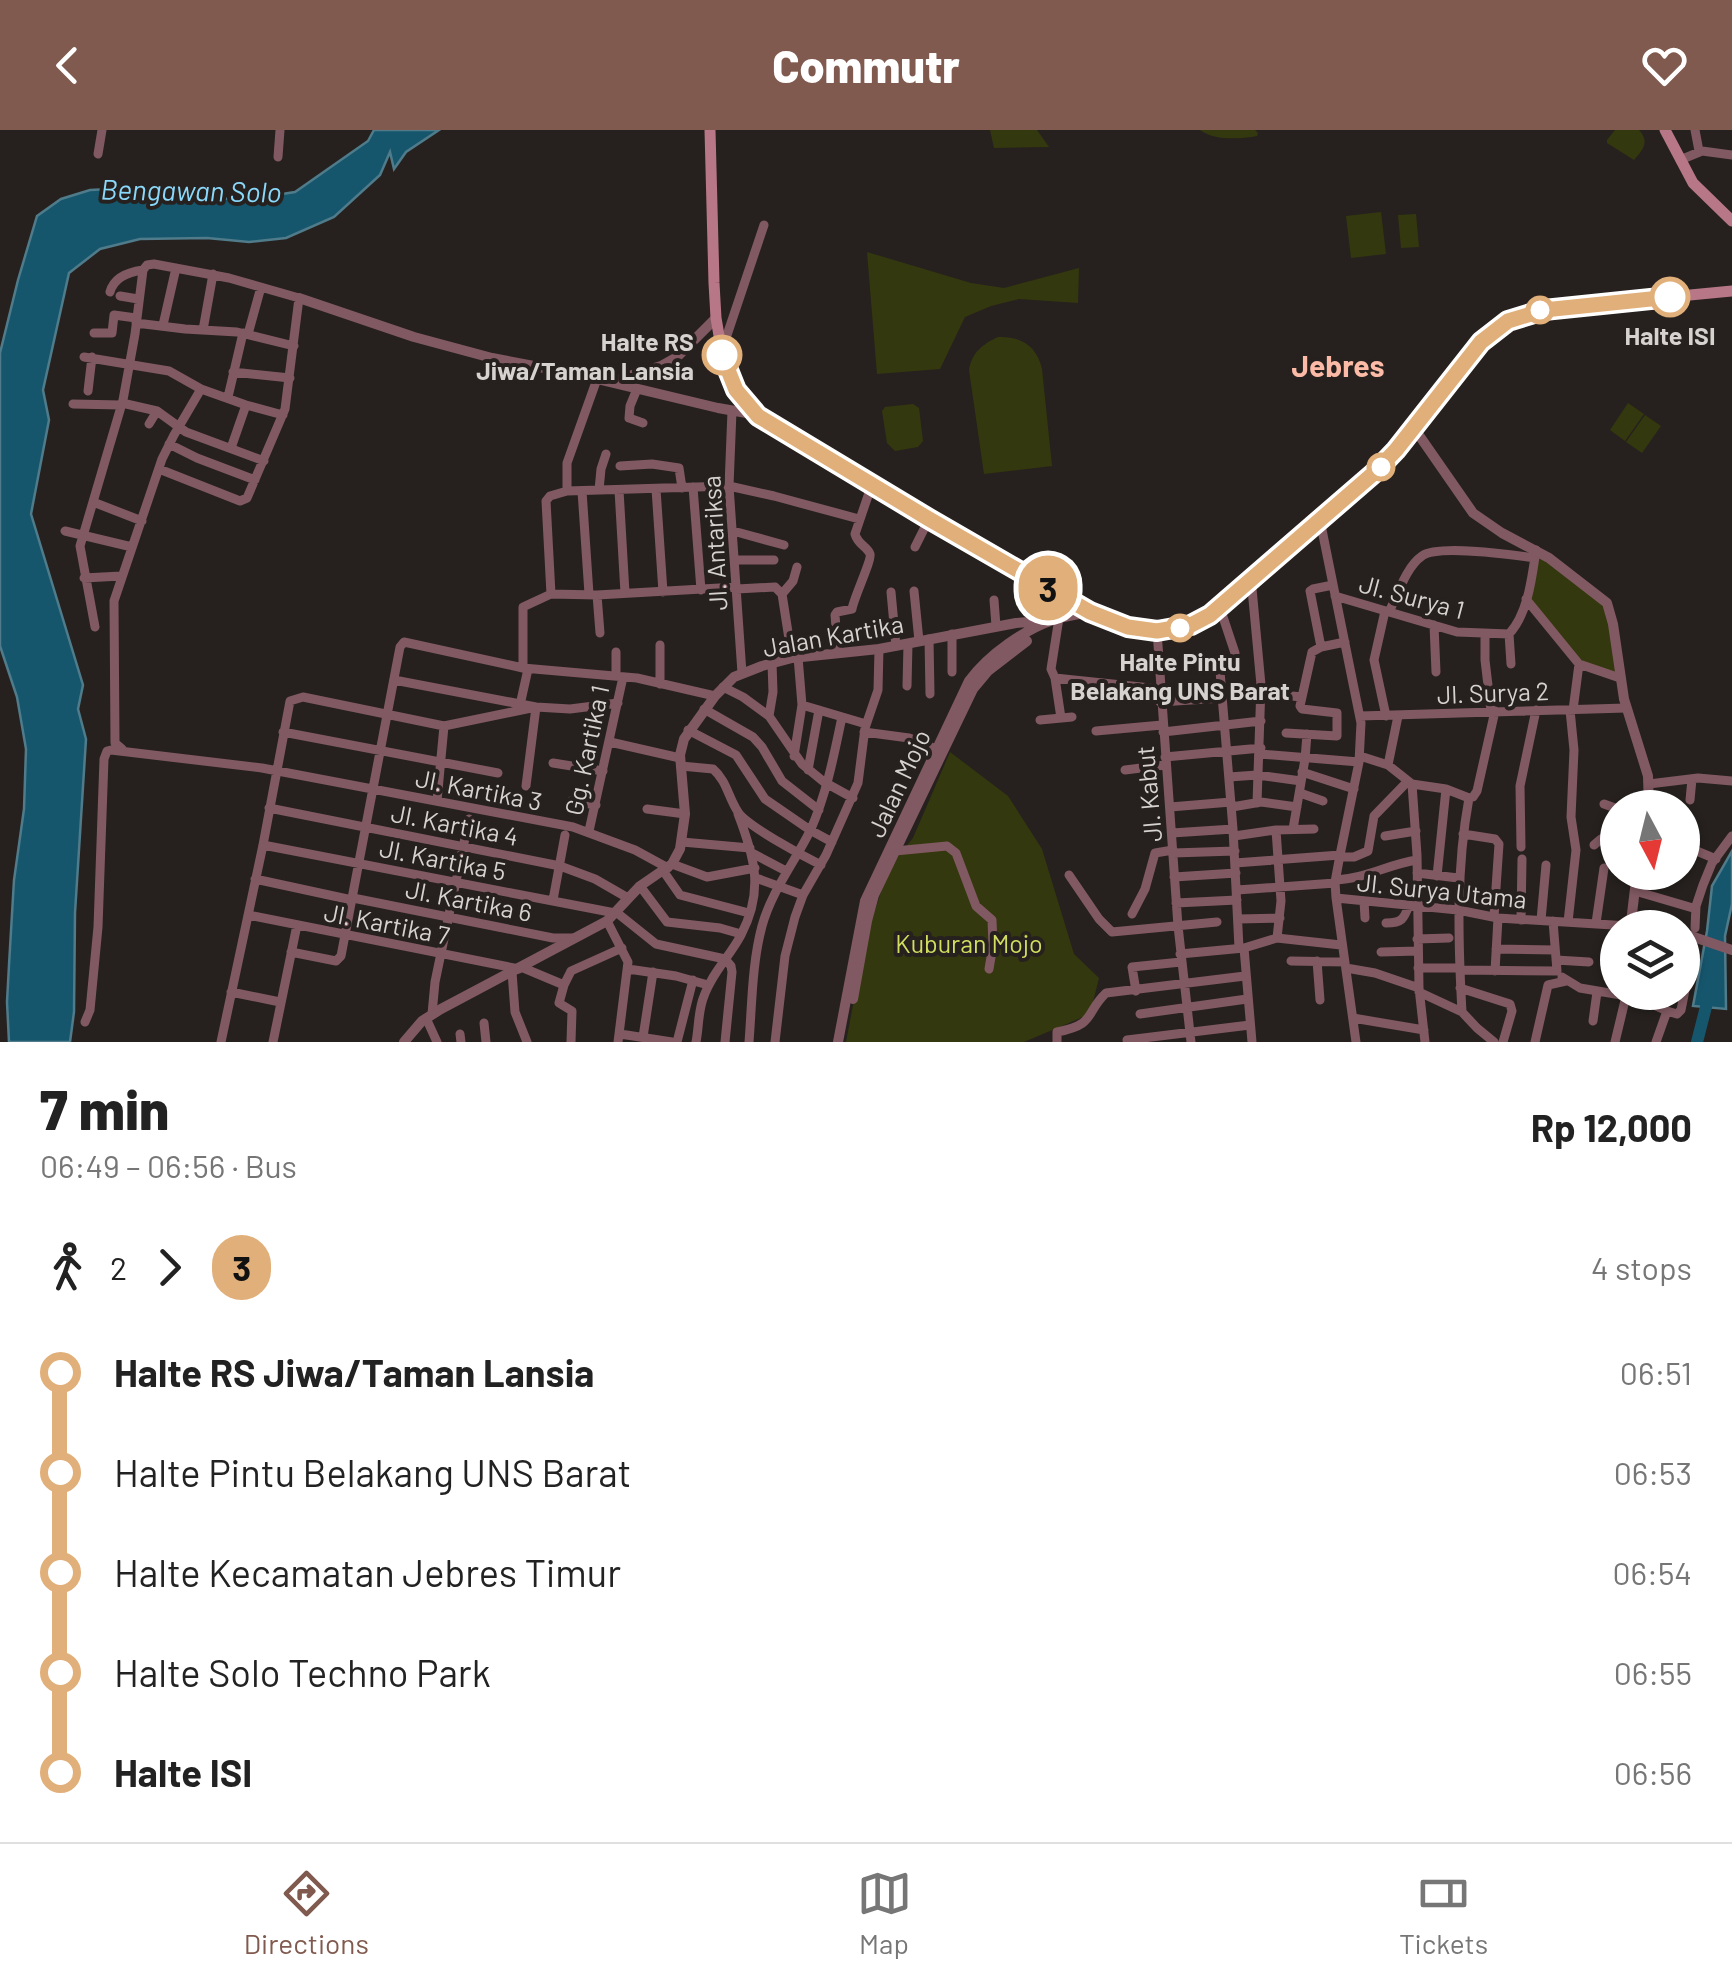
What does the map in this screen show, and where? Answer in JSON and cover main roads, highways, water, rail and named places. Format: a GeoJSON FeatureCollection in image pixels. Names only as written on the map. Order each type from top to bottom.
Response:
{"type":"FeatureCollection","features":[{"type":"Feature","properties":{"kind":"main road"},"geometry":{"type":"LineString","coordinates":[[710,130],[716,318],[722,353],[736,390],[758,416],[1090,612],[1128,627],[1157,631],[1191,625],[1220,608],[1385,462],[1493,330],[1520,315],[1544,310],[1732,291]]}},
{"type":"Feature","properties":{"kind":"main road"},"geometry":{"type":"LineString","coordinates":[[1665,130],[1698,190],[1732,221]]}},
{"type":"Feature","properties":{"kind":"water"},"geometry":{"type":"Polygon","coordinates":[[[374,130],[439,130],[406,152],[394,169],[390,152],[380,175],[334,217],[286,238],[249,242],[140,239],[100,249],[69,273],[43,390],[49,420],[31,514],[83,685],[78,709],[86,739],[75,913],[74,1012],[70,1042],[9,1042],[9,965],[26,749],[17,697],[0,646],[0,353],[37,216],[61,199],[90,190],[242,200],[295,192],[368,141],[374,130]]]}},
{"type":"Feature","properties":{"kind":"water"},"geometry":{"type":"Polygon","coordinates":[[[1732,851],[1732,904],[1725,936],[1726,1009],[1700,1007],[1700,968],[1712,886],[1732,851]]]}},
{"type":"Feature","properties":{"kind":"waterway"},"geometry":{"type":"LineString","coordinates":[[1697,1042],[1709,995]]}},
{"type":"Feature","properties":{"kind":"place","name":"Halte ISI"},"geometry":{"type":"Point","coordinates":[1670,297]}},
{"type":"Feature","properties":{"kind":"place","name":"Halte RS Jiwa/Taman Lansia"},"geometry":{"type":"Point","coordinates":[722,355]}},
{"type":"Feature","properties":{"kind":"place","name":"Halte Pintu Belakang UNS Barat"},"geometry":{"type":"Point","coordinates":[1180,628]}},
{"type":"Feature","properties":{"kind":"district","name":"Jebres"},"geometry":{"type":"Point","coordinates":[1338,365]}},
{"type":"Feature","properties":{"kind":"water label","name":"Bengawan Solo"},"geometry":{"type":"Point","coordinates":[191,190]}},
{"type":"Feature","properties":{"kind":"park label","name":"Kuburan Mojo"},"geometry":{"type":"Point","coordinates":[969,943]}}]}
